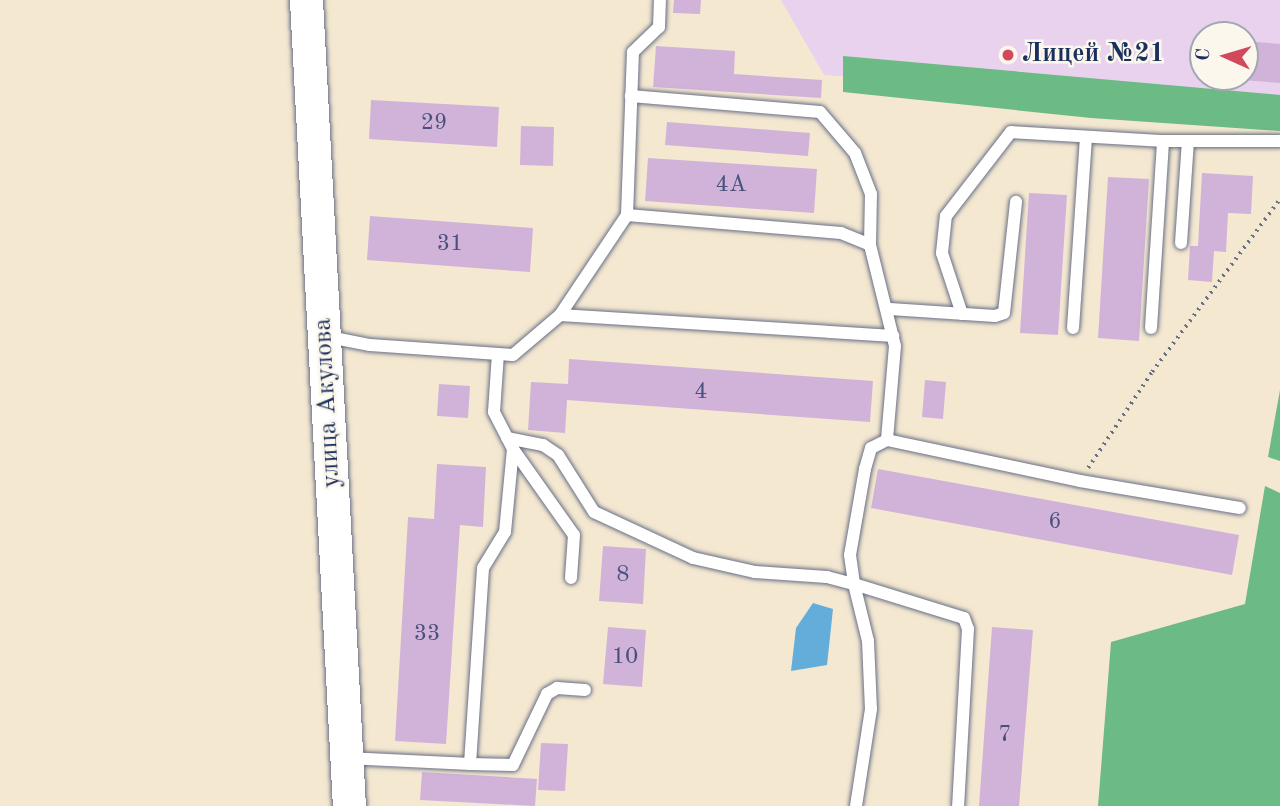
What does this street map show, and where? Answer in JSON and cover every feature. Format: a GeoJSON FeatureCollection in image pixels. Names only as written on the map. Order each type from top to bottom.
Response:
{"type":"FeatureCollection","features":[{"type":"Feature","properties":{"kind":"main road","name":"улица Акулова"},"geometry":{"type":"LineString","coordinates":[[306,0],[349,806]]}},
{"type":"Feature","properties":{"kind":"lane"},"geometry":{"type":"LineString","coordinates":[[324,336],[370,345],[513,355],[560,315],[627,215],[633,52],[659,27],[660,0]]}},
{"type":"Feature","properties":{"kind":"lane"},"geometry":{"type":"LineString","coordinates":[[631,96],[820,112],[855,153],[871,194],[870,245],[890,309],[893,336],[887,440]]}},
{"type":"Feature","properties":{"kind":"lane"},"geometry":{"type":"LineString","coordinates":[[962,314],[942,253],[946,216],[1011,132],[1163,141],[1280,141]]}},
{"type":"Feature","properties":{"kind":"lane"},"geometry":{"type":"LineString","coordinates":[[1073,328],[1086,137]]}},
{"type":"Feature","properties":{"kind":"lane"},"geometry":{"type":"LineString","coordinates":[[1151,328],[1163,141]]}},
{"type":"Feature","properties":{"kind":"lane"},"geometry":{"type":"LineString","coordinates":[[1181,243],[1188,141]]}},
{"type":"Feature","properties":{"kind":"lane"},"geometry":{"type":"LineString","coordinates":[[890,309],[962,314],[1004,313],[1016,202]]}},
{"type":"Feature","properties":{"kind":"lane"},"geometry":{"type":"LineString","coordinates":[[627,215],[841,233],[870,245]]}},
{"type":"Feature","properties":{"kind":"lane"},"geometry":{"type":"LineString","coordinates":[[560,315],[893,336]]}},
{"type":"Feature","properties":{"kind":"lane"},"geometry":{"type":"LineString","coordinates":[[498,354],[494,412],[510,443],[574,536],[571,578]]}},
{"type":"Feature","properties":{"kind":"lane"},"geometry":{"type":"LineString","coordinates":[[856,806],[871,709],[868,641],[850,555],[871,448],[887,440],[1080,481],[1240,508]]}},
{"type":"Feature","properties":{"kind":"lane"},"geometry":{"type":"LineString","coordinates":[[510,443],[543,445],[558,455],[594,512],[693,558],[755,572],[827,577],[964,618],[968,629],[958,806]]}},
{"type":"Feature","properties":{"kind":"lane"},"geometry":{"type":"LineString","coordinates":[[470,764],[484,568],[505,532],[510,443]]}},
{"type":"Feature","properties":{"kind":"lane"},"geometry":{"type":"LineString","coordinates":[[347,758],[513,765],[547,694],[557,688],[585,690]]}},
{"type":"Feature","properties":{"kind":"path"},"geometry":{"type":"LineString","coordinates":[[1080,481],[1152,372],[1280,199]]}},
{"type":"Feature","properties":{"kind":"shaded area","name":"Лицей №21"},"geometry":{"type":"Polygon","coordinates":[[[781,0],[1280,0],[1280,109],[824,75],[781,0]]]}},
{"type":"Feature","properties":{"kind":"green space"},"geometry":{"type":"Polygon","coordinates":[[[843,56],[1189,87],[1189,91],[1280,95],[1280,131],[1091,118],[843,92],[843,56]]]}},
{"type":"Feature","properties":{"kind":"green space"},"geometry":{"type":"Polygon","coordinates":[[[1280,390],[1280,461],[1268,457],[1280,390]]]}},
{"type":"Feature","properties":{"kind":"green space"},"geometry":{"type":"Polygon","coordinates":[[[1265,486],[1280,493],[1280,806],[1098,806],[1111,642],[1245,604],[1265,486]]]}},
{"type":"Feature","properties":{"kind":"water"},"geometry":{"type":"Polygon","coordinates":[[[813,603],[833,609],[827,665],[791,671],[796,628],[813,603]]]}},
{"type":"Feature","properties":{"kind":"building"},"geometry":{"type":"Polygon","coordinates":[[[674,0],[701,0],[700,14],[673,13],[674,0]]]}},
{"type":"Feature","properties":{"kind":"building"},"geometry":{"type":"Polygon","coordinates":[[[1259,42],[1280,44],[1280,83],[1259,81],[1259,42]]]}},
{"type":"Feature","properties":{"kind":"building"},"geometry":{"type":"Polygon","coordinates":[[[656,46],[735,51],[734,74],[822,80],[821,98],[653,87],[656,46]]]}},
{"type":"Feature","properties":{"kind":"building"},"geometry":{"type":"Polygon","coordinates":[[[371,100],[499,107],[497,147],[369,139],[371,100]]]}},
{"type":"Feature","properties":{"kind":"building"},"geometry":{"type":"Polygon","coordinates":[[[667,122],[810,133],[808,156],[665,145],[667,122]]]}},
{"type":"Feature","properties":{"kind":"building"},"geometry":{"type":"Polygon","coordinates":[[[521,126],[554,127],[553,166],[520,165],[521,126]]]}},
{"type":"Feature","properties":{"kind":"building"},"geometry":{"type":"Polygon","coordinates":[[[648,158],[817,169],[814,213],[645,201],[648,158]]]}},
{"type":"Feature","properties":{"kind":"building"},"geometry":{"type":"Polygon","coordinates":[[[1202,173],[1253,176],[1251,214],[1228,213],[1226,252],[1214,251],[1212,282],[1188,280],[1190,246],[1198,246],[1202,173]]]}},
{"type":"Feature","properties":{"kind":"building"},"geometry":{"type":"Polygon","coordinates":[[[1108,177],[1149,179],[1139,341],[1098,338],[1108,177]]]}},
{"type":"Feature","properties":{"kind":"building"},"geometry":{"type":"Polygon","coordinates":[[[1029,193],[1067,195],[1058,335],[1020,333],[1029,193]]]}},
{"type":"Feature","properties":{"kind":"building"},"geometry":{"type":"Polygon","coordinates":[[[370,216],[533,228],[530,272],[367,260],[370,216]]]}},
{"type":"Feature","properties":{"kind":"building"},"geometry":{"type":"Polygon","coordinates":[[[569,359],[873,381],[870,422],[567,400],[565,433],[528,430],[531,382],[568,384],[569,359]]]}},
{"type":"Feature","properties":{"kind":"building"},"geometry":{"type":"Polygon","coordinates":[[[925,380],[946,382],[943,419],[922,417],[925,380]]]}},
{"type":"Feature","properties":{"kind":"building"},"geometry":{"type":"Polygon","coordinates":[[[439,384],[470,386],[468,418],[437,416],[439,384]]]}},
{"type":"Feature","properties":{"kind":"building"},"geometry":{"type":"Polygon","coordinates":[[[437,464],[486,467],[483,527],[460,525],[446,744],[395,741],[408,517],[434,519],[437,464]]]}},
{"type":"Feature","properties":{"kind":"building"},"geometry":{"type":"Polygon","coordinates":[[[878,469],[1239,535],[1232,575],[871,508],[878,469]]]}},
{"type":"Feature","properties":{"kind":"building"},"geometry":{"type":"Polygon","coordinates":[[[603,546],[646,549],[643,604],[599,601],[603,546]]]}},
{"type":"Feature","properties":{"kind":"building"},"geometry":{"type":"Polygon","coordinates":[[[608,627],[646,630],[642,687],[603,684],[608,627]]]}},
{"type":"Feature","properties":{"kind":"building"},"geometry":{"type":"Polygon","coordinates":[[[992,627],[1033,630],[1019,806],[979,806],[992,627]]]}},
{"type":"Feature","properties":{"kind":"building"},"geometry":{"type":"Polygon","coordinates":[[[541,743],[568,744],[565,791],[538,790],[541,743]]]}},
{"type":"Feature","properties":{"kind":"building"},"geometry":{"type":"Polygon","coordinates":[[[422,772],[537,779],[535,806],[420,800],[422,772]]]}},
{"type":"Feature","properties":{"kind":"place","name":"Лицей №21"},"geometry":{"type":"Point","coordinates":[1008,55]}}]}
